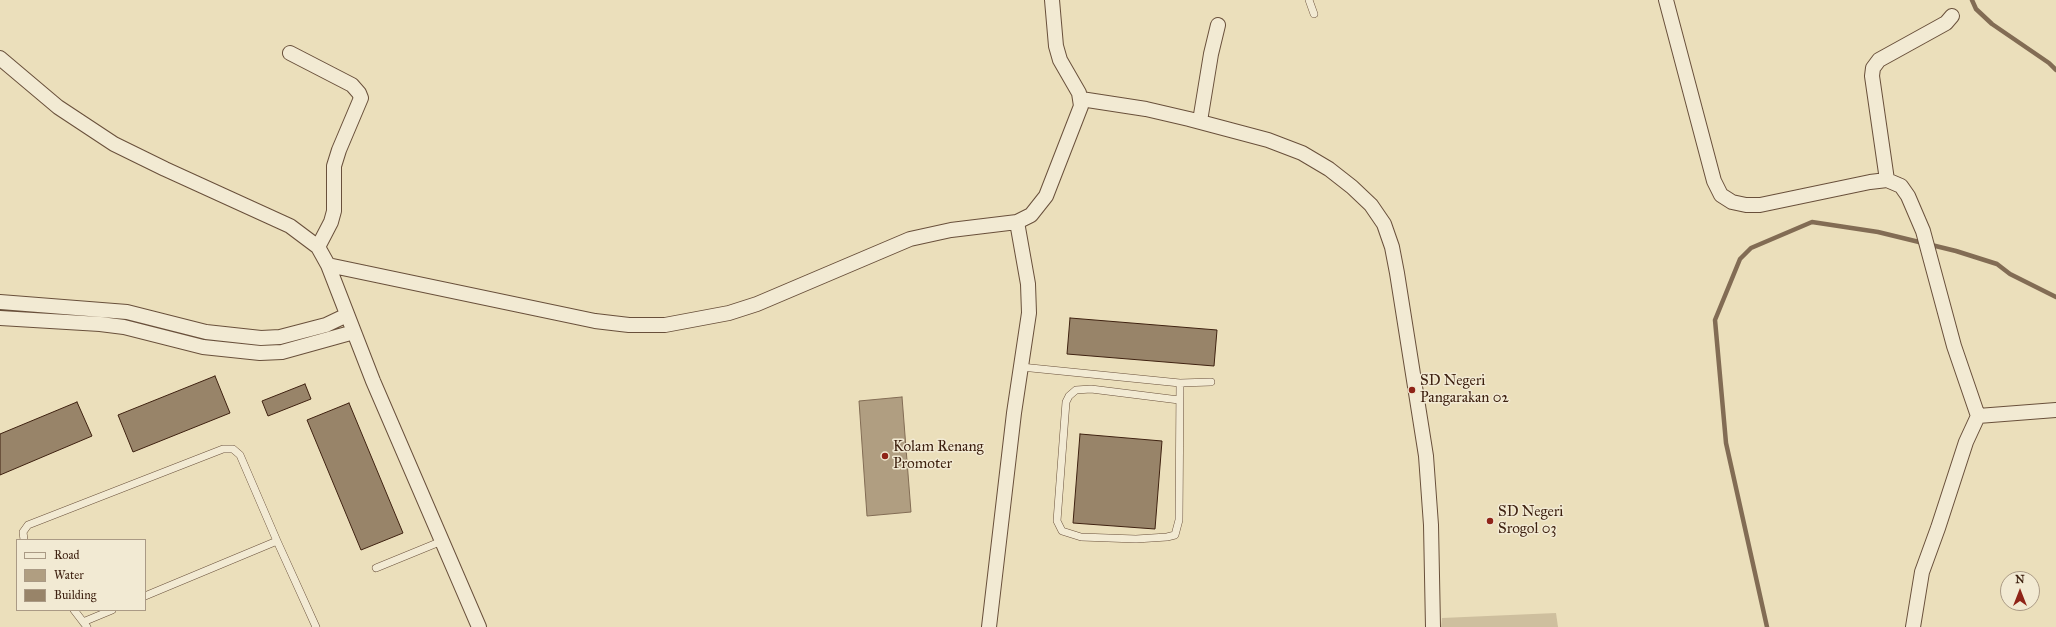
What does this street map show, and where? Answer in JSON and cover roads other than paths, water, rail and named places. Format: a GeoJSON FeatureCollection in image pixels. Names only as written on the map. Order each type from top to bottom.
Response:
{"type":"FeatureCollection","features":[{"type":"Feature","properties":{"kind":"street"},"geometry":{"type":"LineString","coordinates":[[328,265],[595,321],[629,325],[665,325],[729,313],[750,306],[910,239],[951,230],[1017,222],[1032,215],[1046,196],[1080,114],[1081,99],[1060,60],[1054,32],[1052,0]]}},
{"type":"Feature","properties":{"kind":"street"},"geometry":{"type":"LineString","coordinates":[[1666,0],[1714,181],[1722,195],[1732,202],[1746,205],[1760,205],[1887,180],[1901,186],[1908,196],[1923,231],[1954,346],[1978,416],[1966,442],[1938,528],[1924,564],[1913,627]]}},
{"type":"Feature","properties":{"kind":"street"},"geometry":{"type":"LineString","coordinates":[[1887,180],[1872,76],[1873,68],[1879,60],[1946,23],[1952,16]]}},
{"type":"Feature","properties":{"kind":"street"},"geometry":{"type":"LineString","coordinates":[[1200,121],[1210,54],[1218,24]]}},
{"type":"Feature","properties":{"kind":"street"},"geometry":{"type":"LineString","coordinates":[[290,53],[352,85],[359,93],[361,98],[339,150],[334,166],[334,212],[331,222],[318,247]]}},
{"type":"Feature","properties":{"kind":"street"},"geometry":{"type":"LineString","coordinates":[[0,58],[58,107],[114,144],[290,226],[318,247],[328,265],[354,332],[479,627]]}},
{"type":"Feature","properties":{"kind":"street"},"geometry":{"type":"LineString","coordinates":[[1081,99],[1146,109],[1200,121],[1268,140],[1302,153],[1329,169],[1352,187],[1371,205],[1384,224],[1392,247],[1397,273],[1426,456],[1431,525],[1433,627]]}},
{"type":"Feature","properties":{"kind":"street"},"geometry":{"type":"LineString","coordinates":[[989,627],[1029,313],[1029,297],[1017,222]]}},
{"type":"Feature","properties":{"kind":"street"},"geometry":{"type":"LineString","coordinates":[[0,302],[127,312],[206,332],[261,338],[280,337],[326,325],[347,315]]}},
{"type":"Feature","properties":{"kind":"street"},"geometry":{"type":"LineString","coordinates":[[124,327],[127,312]]}},
{"type":"Feature","properties":{"kind":"street"},"geometry":{"type":"LineString","coordinates":[[0,318],[100,324],[124,327],[203,347],[260,353],[282,352],[354,332]]}},
{"type":"Feature","properties":{"kind":"street"},"geometry":{"type":"LineString","coordinates":[[1978,416],[2056,410]]}},
{"type":"Feature","properties":{"kind":"lane"},"geometry":{"type":"LineString","coordinates":[[1309,0],[1314,14]]}},
{"type":"Feature","properties":{"kind":"lane"},"geometry":{"type":"LineString","coordinates":[[1021,367],[1180,383],[1210,382]]}},
{"type":"Feature","properties":{"kind":"lane"},"geometry":{"type":"LineString","coordinates":[[1179,400],[1091,389],[1076,390],[1069,396],[1066,402],[1057,521],[1062,531],[1081,537],[1136,539],[1167,538],[1175,535],[1179,520],[1180,383]]}},
{"type":"Feature","properties":{"kind":"lane"},"geometry":{"type":"LineString","coordinates":[[24,539],[23,532],[28,525],[223,449],[233,449],[240,455],[316,627]]}},
{"type":"Feature","properties":{"kind":"lane"},"geometry":{"type":"LineString","coordinates":[[146,596],[277,541]]}},
{"type":"Feature","properties":{"kind":"lane"},"geometry":{"type":"LineString","coordinates":[[376,568],[442,541]]}},
{"type":"Feature","properties":{"kind":"lane"},"geometry":{"type":"LineString","coordinates":[[75,611],[85,624],[110,611]]}},
{"type":"Feature","properties":{"kind":"water","name":"Kolam Renang Promoter"},"geometry":{"type":"Polygon","coordinates":[[[902,397],[911,512],[867,516],[859,401],[902,397]]]}},
{"type":"Feature","properties":{"kind":"waterway"},"geometry":{"type":"LineString","coordinates":[[1972,0],[1976,9],[1992,24],[2049,63],[2056,70]]}},
{"type":"Feature","properties":{"kind":"waterway"},"geometry":{"type":"LineString","coordinates":[[1767,627],[1726,443],[1715,320],[1740,259],[1751,248],[1812,222],[1878,232],[1956,251],[1997,264],[2010,274],[2056,297]]}},
{"type":"Feature","properties":{"kind":"place","name":"SD Negeri Pangarakan 02"},"geometry":{"type":"Point","coordinates":[1412,390]}},
{"type":"Feature","properties":{"kind":"place","name":"Kolam Renang Promoter"},"geometry":{"type":"Point","coordinates":[885,456]}},
{"type":"Feature","properties":{"kind":"place","name":"SD Negeri Srogol 03"},"geometry":{"type":"Point","coordinates":[1490,521]}}]}
